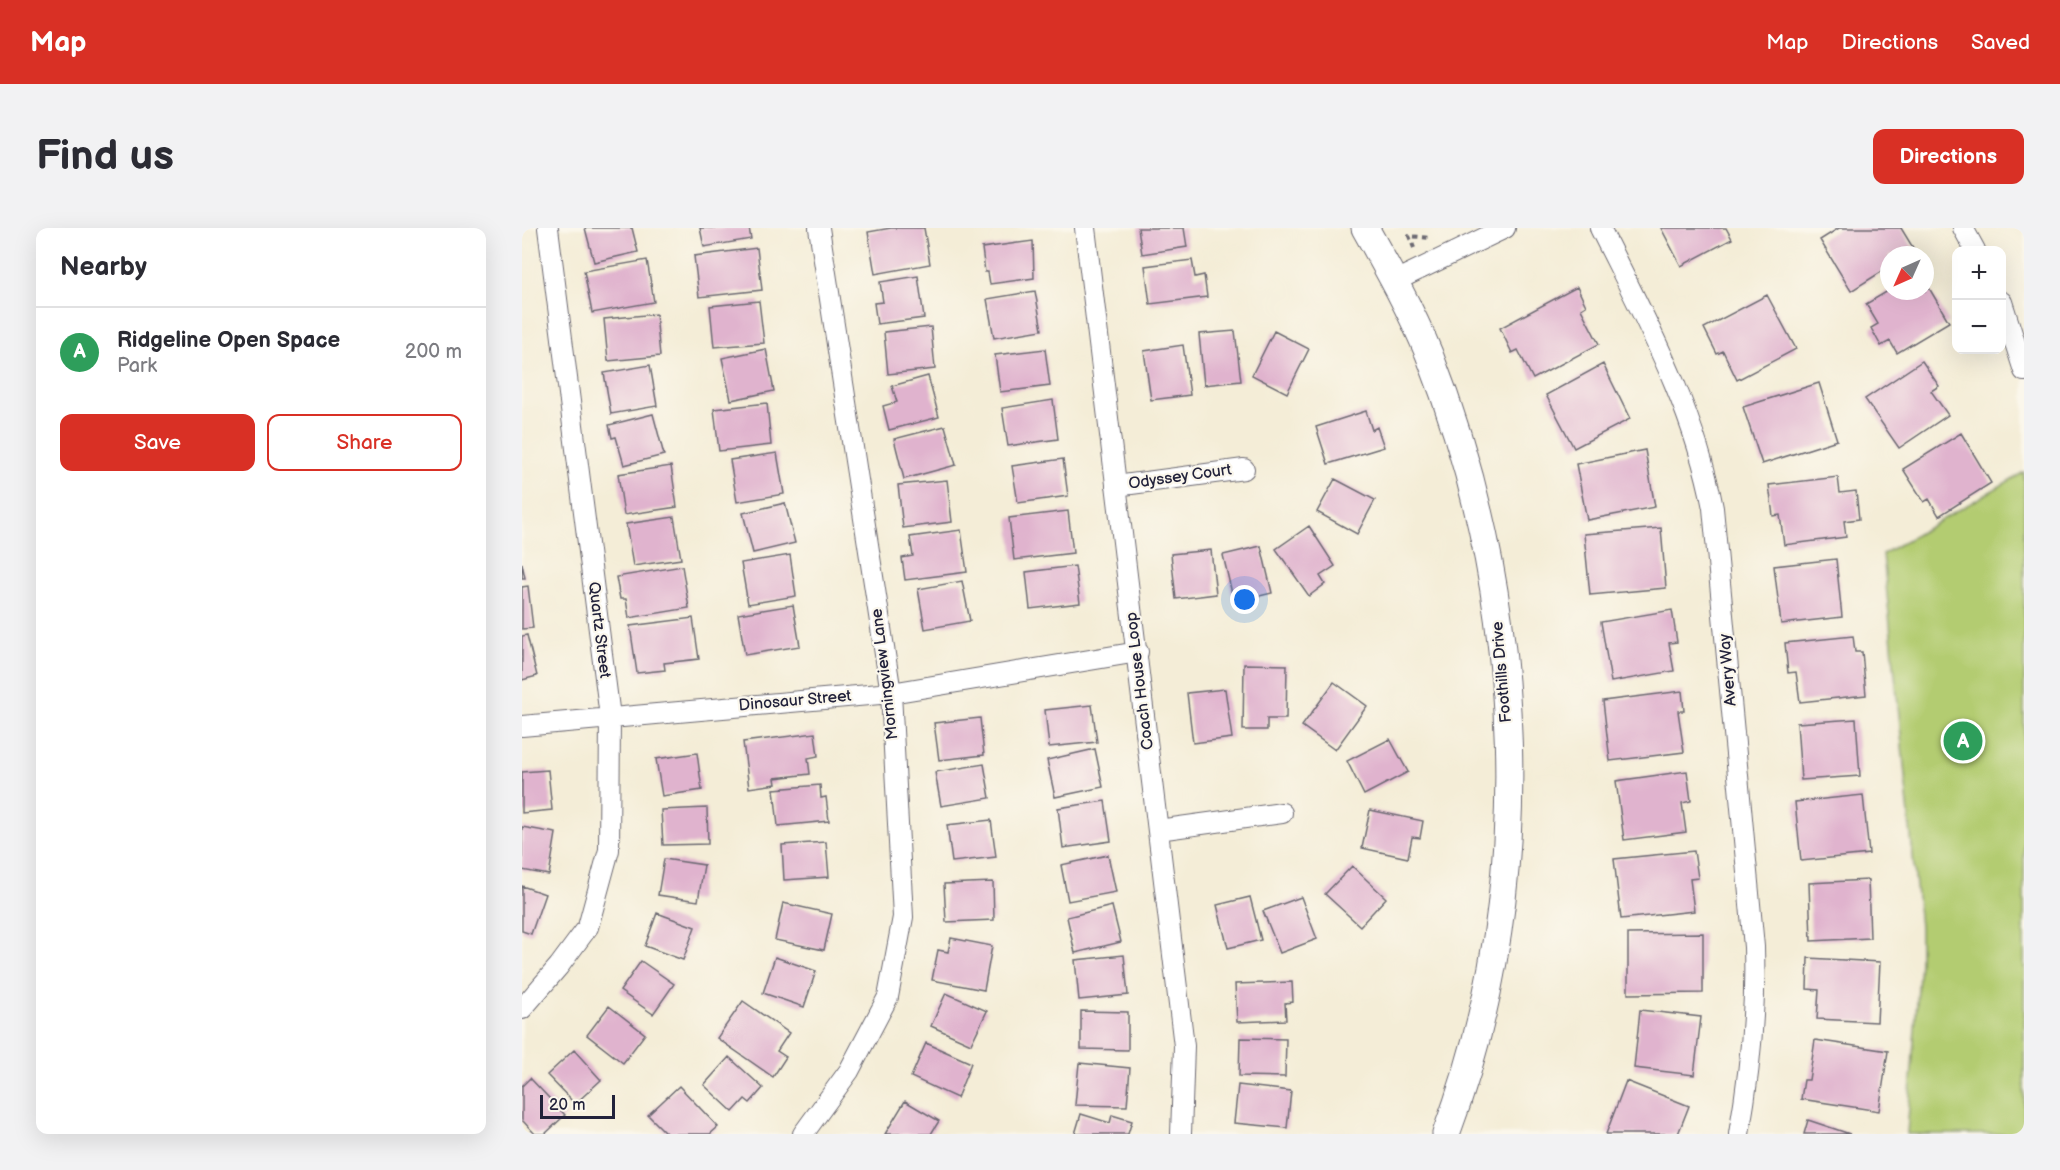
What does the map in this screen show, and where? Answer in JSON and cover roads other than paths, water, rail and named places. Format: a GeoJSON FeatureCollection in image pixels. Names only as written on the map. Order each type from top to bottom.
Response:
{"type":"FeatureCollection","features":[{"type":"Feature","properties":{"kind":"street","name":"Quartz Street"},"geometry":{"type":"LineString","coordinates":[[522,1009],[560,966],[588,927],[609,850],[610,717],[548,228]]}},
{"type":"Feature","properties":{"kind":"street","name":"Morningview Lane"},"geometry":{"type":"LineString","coordinates":[[803,1134],[849,1071],[888,997],[903,916],[891,693],[819,228]]}},
{"type":"Feature","properties":{"kind":"street","name":"Coach House Loop"},"geometry":{"type":"LineString","coordinates":[[1085,228],[1184,1046],[1181,1134]]}},
{"type":"Feature","properties":{"kind":"street","name":"Foothills Drive"},"geometry":{"type":"LineString","coordinates":[[1365,228],[1395,281],[1432,363],[1470,487],[1498,618],[1506,695],[1509,768],[1506,844],[1491,976],[1476,1044],[1446,1134]]}},
{"type":"Feature","properties":{"kind":"street"},"geometry":{"type":"LineString","coordinates":[[1395,281],[1505,228]]}},
{"type":"Feature","properties":{"kind":"street","name":"Avery Way"},"geometry":{"type":"LineString","coordinates":[[1600,228],[1677,384],[1705,465],[1713,508],[1754,947],[1756,998],[1752,1048],[1739,1134]]}},
{"type":"Feature","properties":{"kind":"street"},"geometry":{"type":"LineString","coordinates":[[1963,228],[1973,246]]}},
{"type":"Feature","properties":{"kind":"street"},"geometry":{"type":"LineString","coordinates":[[2006,317],[2024,371]]}},
{"type":"Feature","properties":{"kind":"street","name":"Odyssey Court"},"geometry":{"type":"LineString","coordinates":[[1116,486],[1244,469]]}},
{"type":"Feature","properties":{"kind":"street","name":"Dinosaur Street"},"geometry":{"type":"LineString","coordinates":[[522,726],[891,693],[1138,652]]}},
{"type":"Feature","properties":{"kind":"street"},"geometry":{"type":"LineString","coordinates":[[1158,830],[1282,813]]}},
{"type":"Feature","properties":{"kind":"place","name":"Ridgeline Open Space"},"geometry":{"type":"Point","coordinates":[1963,741]}}]}
